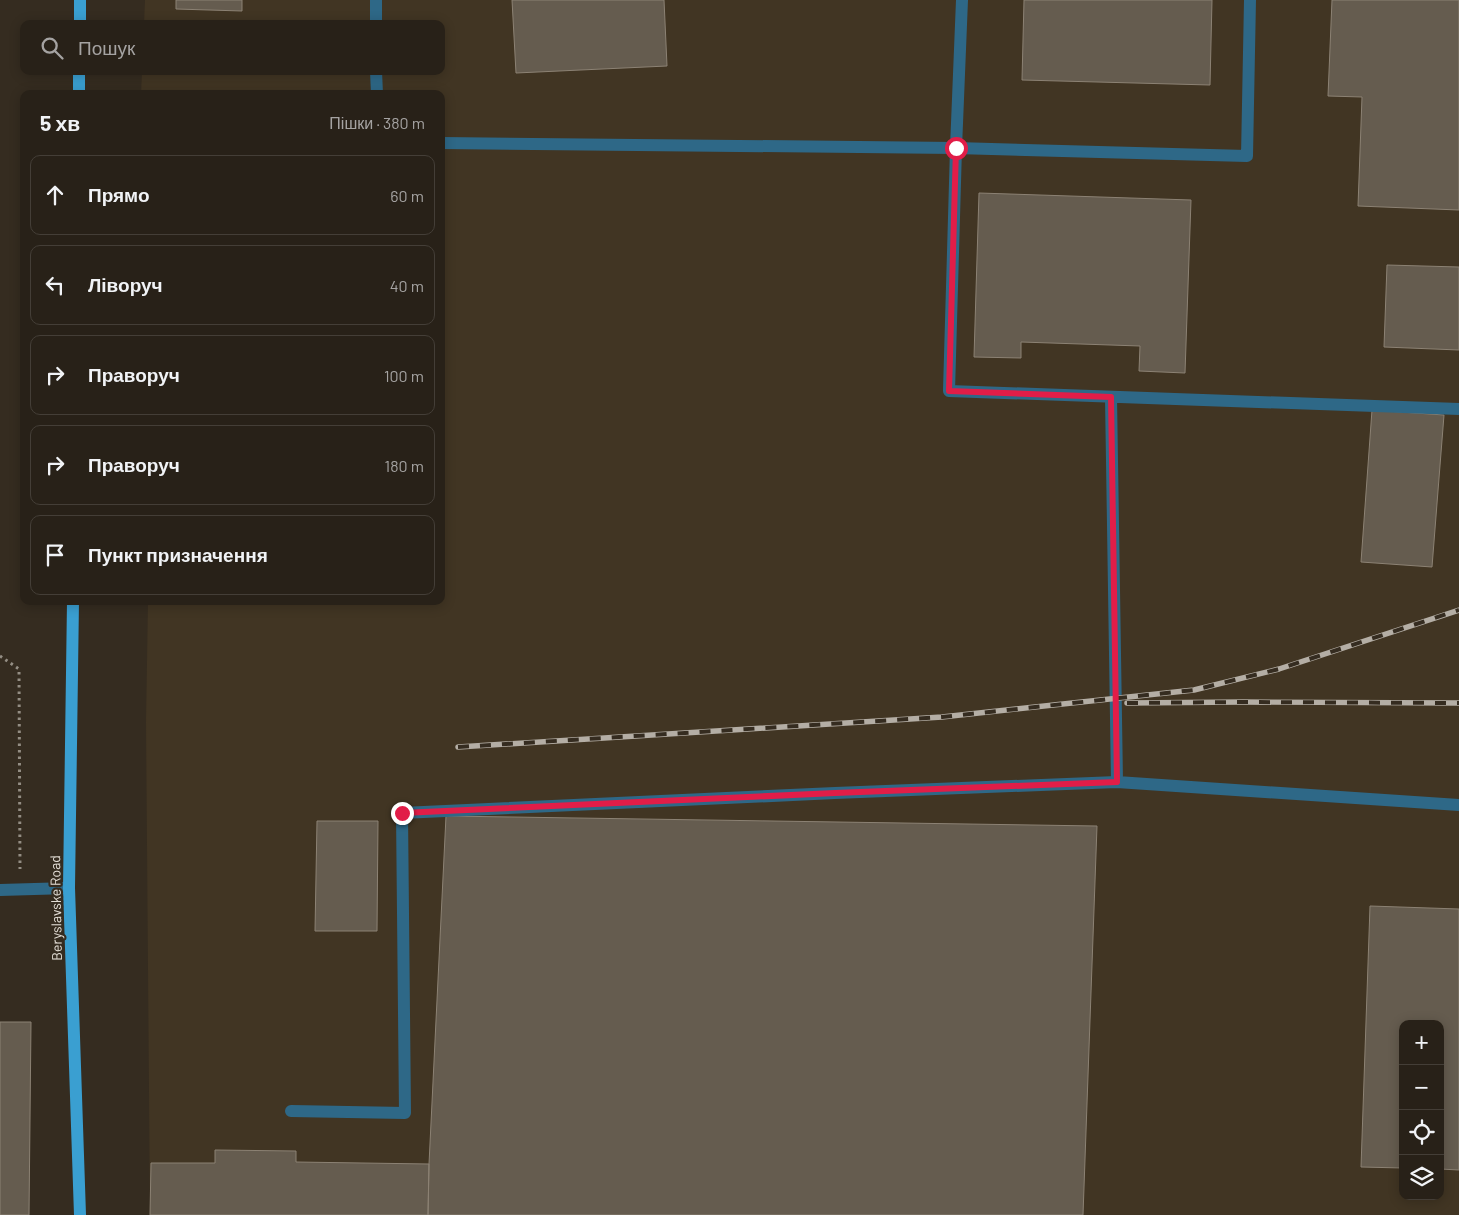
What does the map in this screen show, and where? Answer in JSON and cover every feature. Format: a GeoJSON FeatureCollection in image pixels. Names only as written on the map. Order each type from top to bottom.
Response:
{"type":"FeatureCollection","features":[{"type":"Feature","properties":{"kind":"main road"},"geometry":{"type":"LineString","coordinates":[[80,0],[80,20]]}},
{"type":"Feature","properties":{"kind":"main road"},"geometry":{"type":"LineString","coordinates":[[79,75],[79,90]]}},
{"type":"Feature","properties":{"kind":"main road","name":"Beryslavske Road"},"geometry":{"type":"LineString","coordinates":[[73,605],[69,888],[80,1215]]}},
{"type":"Feature","properties":{"kind":"lane"},"geometry":{"type":"LineString","coordinates":[[376,0],[376,20]]}},
{"type":"Feature","properties":{"kind":"lane"},"geometry":{"type":"LineString","coordinates":[[962,0],[949,391],[1459,410]]}},
{"type":"Feature","properties":{"kind":"lane"},"geometry":{"type":"LineString","coordinates":[[445,143],[956,148],[1247,156],[1250,0]]}},
{"type":"Feature","properties":{"kind":"lane"},"geometry":{"type":"LineString","coordinates":[[376,75],[377,90]]}},
{"type":"Feature","properties":{"kind":"lane"},"geometry":{"type":"LineString","coordinates":[[1111,397],[1117,782]]}},
{"type":"Feature","properties":{"kind":"lane"},"geometry":{"type":"LineString","coordinates":[[292,1112],[405,1113],[402,813],[825,793],[1117,782],[1459,805]]}},
{"type":"Feature","properties":{"kind":"lane"},"geometry":{"type":"LineString","coordinates":[[0,890],[69,888]]}},
{"type":"Feature","properties":{"kind":"path"},"geometry":{"type":"LineString","coordinates":[[0,656],[19,669],[20,874],[28,890]]}},
{"type":"Feature","properties":{"kind":"shaded area"},"geometry":{"type":"Polygon","coordinates":[[[145,0],[1459,0],[1459,1215],[150,1215],[146,722],[148,605],[445,605],[445,90],[141,90],[142,75],[445,75],[445,20],[144,20],[145,0]]]}},
{"type":"Feature","properties":{"kind":"building"},"geometry":{"type":"Polygon","coordinates":[[[176,0],[242,0],[242,11],[176,9],[176,0]]]}},
{"type":"Feature","properties":{"kind":"building"},"geometry":{"type":"Polygon","coordinates":[[[512,0],[664,0],[667,66],[516,73],[512,0]]]}},
{"type":"Feature","properties":{"kind":"building"},"geometry":{"type":"Polygon","coordinates":[[[1024,0],[1212,0],[1210,85],[1022,80],[1024,0]]]}},
{"type":"Feature","properties":{"kind":"building"},"geometry":{"type":"Polygon","coordinates":[[[1332,0],[1459,0],[1459,210],[1358,206],[1362,97],[1328,96],[1332,0]]]}},
{"type":"Feature","properties":{"kind":"building"},"geometry":{"type":"Polygon","coordinates":[[[979,193],[1191,200],[1185,373],[1139,371],[1140,346],[1021,342],[1021,358],[974,357],[979,193]]]}},
{"type":"Feature","properties":{"kind":"building"},"geometry":{"type":"Polygon","coordinates":[[[1387,265],[1459,267],[1459,350],[1384,347],[1387,265]]]}},
{"type":"Feature","properties":{"kind":"building"},"geometry":{"type":"Polygon","coordinates":[[[1372,410],[1444,415],[1432,567],[1361,562],[1372,410]]]}},
{"type":"Feature","properties":{"kind":"building"},"geometry":{"type":"Polygon","coordinates":[[[446,816],[1097,826],[1083,1215],[428,1215],[446,816]]]}},
{"type":"Feature","properties":{"kind":"building"},"geometry":{"type":"Polygon","coordinates":[[[317,821],[378,821],[377,931],[315,931],[317,821]]]}},
{"type":"Feature","properties":{"kind":"building"},"geometry":{"type":"Polygon","coordinates":[[[1370,906],[1459,909],[1459,1170],[1444,1169],[1444,1020],[1399,1020],[1399,1168],[1361,1167],[1370,906]]]}},
{"type":"Feature","properties":{"kind":"building"},"geometry":{"type":"Polygon","coordinates":[[[0,1022],[31,1022],[29,1215],[0,1215],[0,1022]]]}},
{"type":"Feature","properties":{"kind":"building"},"geometry":{"type":"Polygon","coordinates":[[[215,1150],[296,1151],[296,1162],[429,1164],[428,1215],[150,1215],[151,1163],[215,1163],[215,1150]]]}},
{"type":"Feature","properties":{"kind":"railway"},"geometry":{"type":"LineString","coordinates":[[458,747],[942,717],[1194,690],[1279,669],[1459,610]]}},
{"type":"Feature","properties":{"kind":"railway"},"geometry":{"type":"LineString","coordinates":[[1127,703],[1459,703]]}},
{"type":"Feature","properties":{"kind":"route"},"geometry":{"type":"LineString","coordinates":[[402,813],[1117,782],[1111,397],[949,391],[956,148]]}}]}
